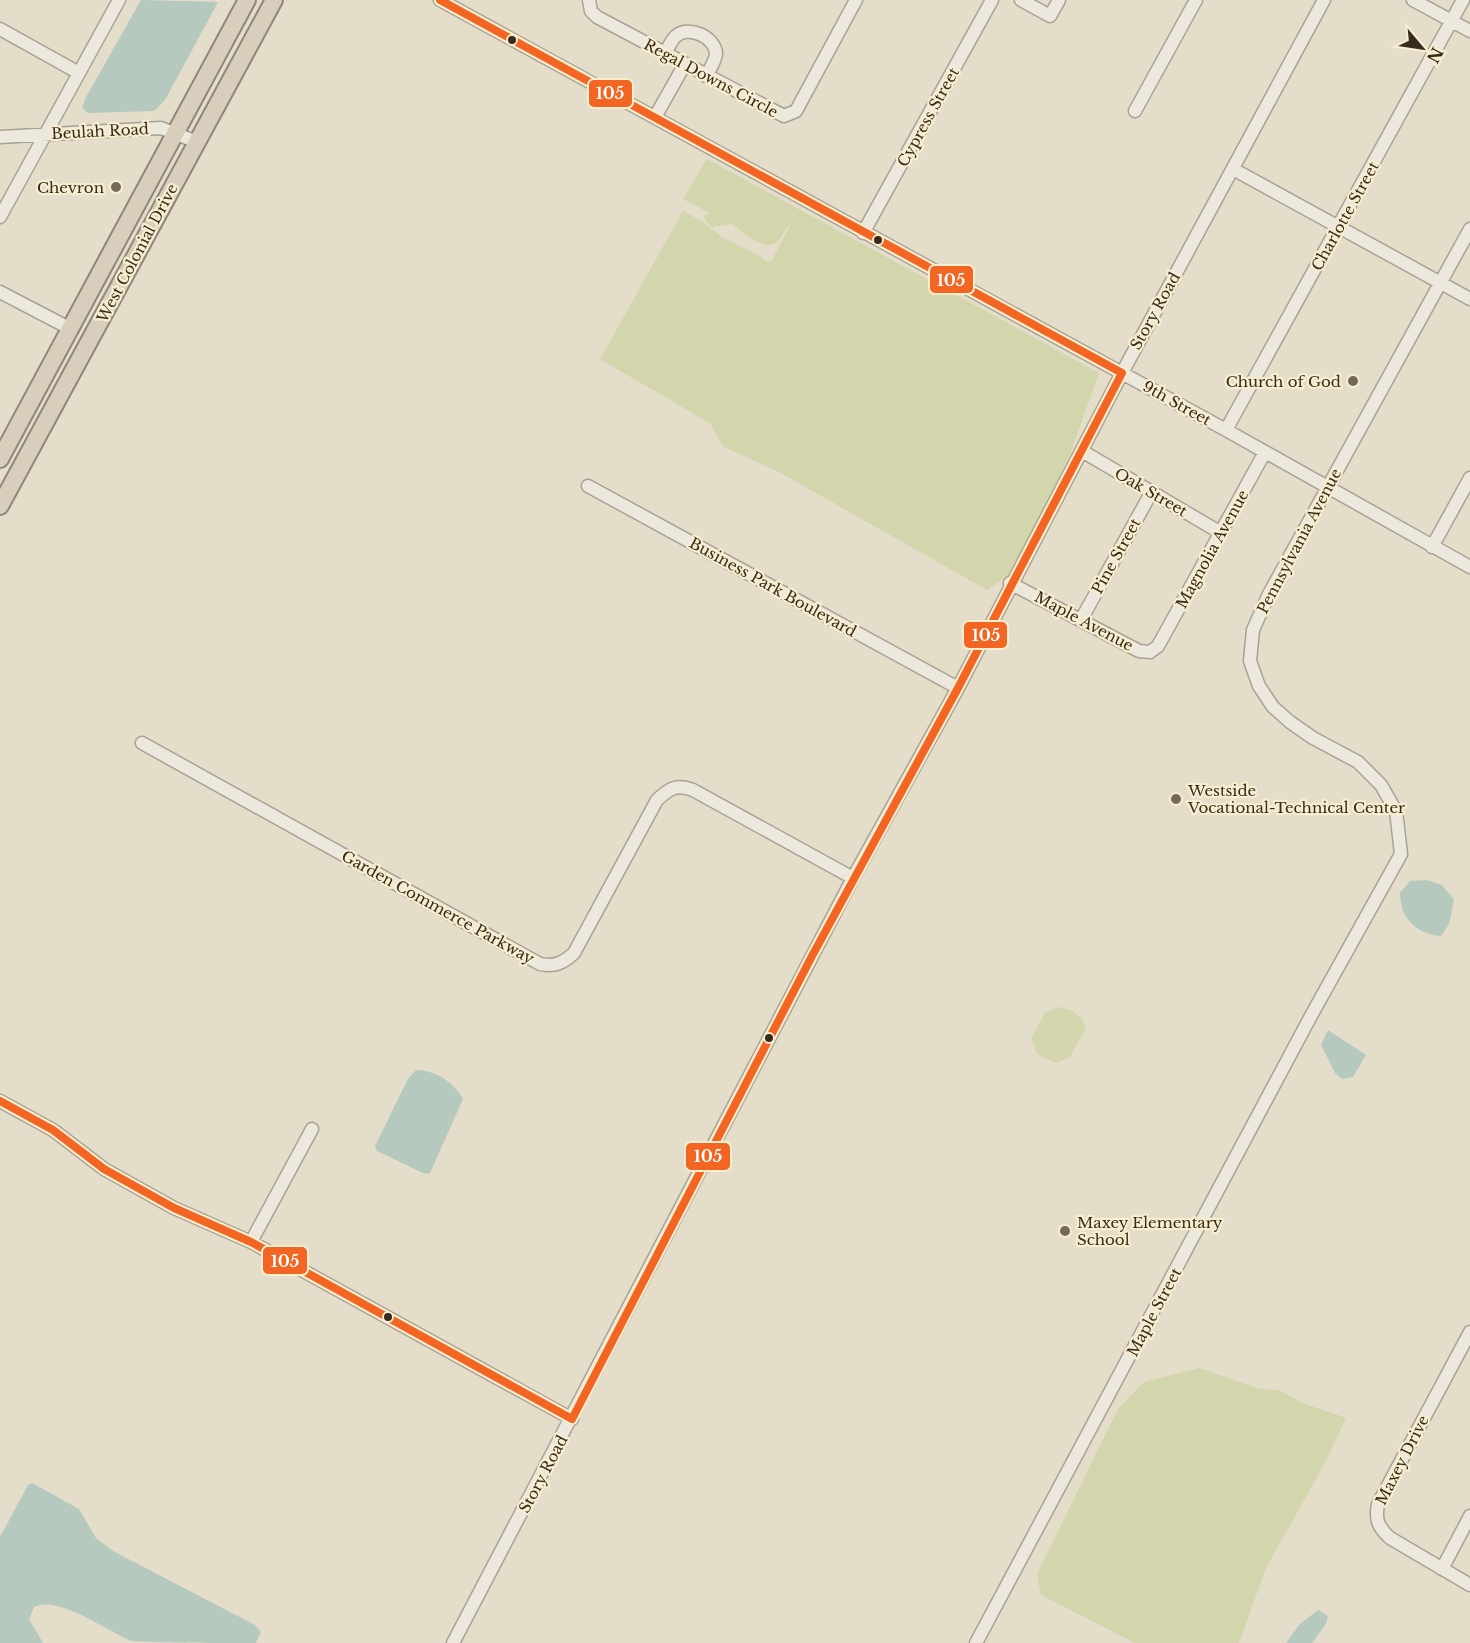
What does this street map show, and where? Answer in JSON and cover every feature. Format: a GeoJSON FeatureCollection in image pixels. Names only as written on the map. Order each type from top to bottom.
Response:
{"type":"FeatureCollection","features":[{"type":"Feature","properties":{"kind":"highway","name":"West Colonial Drive"},"geometry":{"type":"LineString","coordinates":[[0,459],[247,0]]}},
{"type":"Feature","properties":{"kind":"highway","name":"West Colonial Drive"},"geometry":{"type":"LineString","coordinates":[[0,506],[274,0]]}},
{"type":"Feature","properties":{"kind":"highway"},"geometry":{"type":"LineString","coordinates":[[50,413],[68,375],[75,348],[71,329]]}},
{"type":"Feature","properties":{"kind":"street"},"geometry":{"type":"LineString","coordinates":[[0,217],[119,0]]}},
{"type":"Feature","properties":{"kind":"street","name":"9th Street"},"geometry":{"type":"LineString","coordinates":[[440,0],[1226,430],[1470,567]]}},
{"type":"Feature","properties":{"kind":"street","name":"Regal Downs Circle"},"geometry":{"type":"LineString","coordinates":[[589,0],[591,11],[597,17],[779,116],[790,115],[796,111],[856,0]]}},
{"type":"Feature","properties":{"kind":"street","name":"Cypress Street"},"geometry":{"type":"LineString","coordinates":[[863,233],[992,0]]}},
{"type":"Feature","properties":{"kind":"street"},"geometry":{"type":"LineString","coordinates":[[1021,0],[1050,16],[1059,0]]}},
{"type":"Feature","properties":{"kind":"street"},"geometry":{"type":"LineString","coordinates":[[1135,111],[1196,0]]}},
{"type":"Feature","properties":{"kind":"street","name":"Story Road"},"geometry":{"type":"LineString","coordinates":[[453,1643],[853,878],[958,688],[1010,582],[1324,0]]}},
{"type":"Feature","properties":{"kind":"street"},"geometry":{"type":"LineString","coordinates":[[1413,0],[1470,31]]}},
{"type":"Feature","properties":{"kind":"street","name":"Charlotte Street"},"geometry":{"type":"LineString","coordinates":[[1226,430],[1339,228],[1462,0]]}},
{"type":"Feature","properties":{"kind":"street"},"geometry":{"type":"LineString","coordinates":[[0,29],[79,73]]}},
{"type":"Feature","properties":{"kind":"street"},"geometry":{"type":"LineString","coordinates":[[665,54],[676,36],[684,32],[691,31],[710,41],[715,47],[716,56],[706,76]]}},
{"type":"Feature","properties":{"kind":"street"},"geometry":{"type":"LineString","coordinates":[[655,117],[684,64]]}},
{"type":"Feature","properties":{"kind":"street","name":"Beulah Road"},"geometry":{"type":"LineString","coordinates":[[0,137],[162,128],[197,142]]}},
{"type":"Feature","properties":{"kind":"street"},"geometry":{"type":"LineString","coordinates":[[1233,169],[1470,299]]}},
{"type":"Feature","properties":{"kind":"street","name":"Pennsylvania Avenue"},"geometry":{"type":"LineString","coordinates":[[1401,854],[1396,811],[1381,785],[1358,762],[1313,738],[1273,707],[1259,686],[1250,661],[1253,630],[1269,594],[1326,488],[1470,229]]}},
{"type":"Feature","properties":{"kind":"street"},"geometry":{"type":"LineString","coordinates":[[0,292],[71,329]]}},
{"type":"Feature","properties":{"kind":"street","name":"Oak Street"},"geometry":{"type":"LineString","coordinates":[[1082,451],[1221,533]]}},
{"type":"Feature","properties":{"kind":"street","name":"Magnolia Avenue"},"geometry":{"type":"LineString","coordinates":[[1158,646],[1265,452]]}},
{"type":"Feature","properties":{"kind":"street"},"geometry":{"type":"LineString","coordinates":[[1432,547],[1470,478]]}},
{"type":"Feature","properties":{"kind":"street","name":"Business Park Boulevard"},"geometry":{"type":"LineString","coordinates":[[588,486],[958,688]]}},
{"type":"Feature","properties":{"kind":"street","name":"Pine Street"},"geometry":{"type":"LineString","coordinates":[[1081,620],[1151,493]]}},
{"type":"Feature","properties":{"kind":"street","name":"Maple Avenue"},"geometry":{"type":"LineString","coordinates":[[1010,582],[1139,651],[1149,652],[1158,646]]}},
{"type":"Feature","properties":{"kind":"street","name":"Garden Commerce Parkway"},"geometry":{"type":"LineString","coordinates":[[142,743],[540,964],[550,966],[564,962],[574,953],[657,800],[669,789],[680,786],[693,790],[853,878]]}},
{"type":"Feature","properties":{"kind":"street","name":"Maple Street"},"geometry":{"type":"LineString","coordinates":[[976,1643],[1401,854]]}},
{"type":"Feature","properties":{"kind":"street"},"geometry":{"type":"LineString","coordinates":[[0,1101],[53,1130],[104,1169],[174,1208],[250,1242],[572,1419]]}},
{"type":"Feature","properties":{"kind":"street"},"geometry":{"type":"LineString","coordinates":[[250,1242],[312,1129]]}},
{"type":"Feature","properties":{"kind":"street","name":"Maxey Drive"},"geometry":{"type":"LineString","coordinates":[[1470,1332],[1378,1504],[1375,1518],[1380,1528],[1390,1538],[1470,1585]]}},
{"type":"Feature","properties":{"kind":"street"},"geometry":{"type":"LineString","coordinates":[[1442,1569],[1470,1516]]}},
{"type":"Feature","properties":{"kind":"green space"},"geometry":{"type":"Polygon","coordinates":[[[707,159],[1099,373],[1070,454],[1016,570],[987,590],[779,472],[722,446],[711,424],[600,359],[683,211],[702,221],[722,237],[771,262],[791,224],[774,244],[762,244],[732,224],[712,227],[704,216],[710,213],[683,199],[707,159]]]}},
{"type":"Feature","properties":{"kind":"green space"},"geometry":{"type":"Polygon","coordinates":[[[1058,1007],[1076,1013],[1086,1028],[1070,1057],[1056,1063],[1037,1054],[1031,1038],[1045,1013],[1058,1007]]]}},
{"type":"Feature","properties":{"kind":"green space"},"geometry":{"type":"Polygon","coordinates":[[[1199,1368],[1260,1389],[1279,1390],[1302,1403],[1346,1418],[1327,1459],[1266,1568],[1239,1643],[1135,1643],[1041,1595],[1037,1574],[1118,1409],[1144,1382],[1199,1368]]]}},
{"type":"Feature","properties":{"kind":"shaded area"},"geometry":{"type":"Polygon","coordinates":[[[141,0],[218,2],[165,100],[154,111],[88,113],[82,108],[85,99],[141,0]]]}},
{"type":"Feature","properties":{"kind":"shaded area"},"geometry":{"type":"Polygon","coordinates":[[[1427,880],[1442,885],[1454,900],[1449,924],[1441,936],[1424,932],[1411,923],[1406,917],[1401,902],[1400,893],[1410,881],[1427,880]]]}},
{"type":"Feature","properties":{"kind":"shaded area"},"geometry":{"type":"Polygon","coordinates":[[[1328,1030],[1366,1055],[1353,1077],[1342,1079],[1335,1073],[1321,1045],[1328,1030]]]}},
{"type":"Feature","properties":{"kind":"shaded area"},"geometry":{"type":"Polygon","coordinates":[[[416,1070],[430,1072],[443,1078],[455,1087],[463,1099],[430,1173],[425,1174],[377,1151],[375,1146],[408,1079],[416,1070]]]}},
{"type":"Feature","properties":{"kind":"shaded area"},"geometry":{"type":"Polygon","coordinates":[[[32,1483],[79,1509],[96,1538],[113,1551],[255,1625],[261,1632],[256,1643],[131,1641],[69,1610],[44,1605],[34,1607],[29,1619],[43,1643],[0,1643],[0,1537],[28,1485],[32,1483]]]}},
{"type":"Feature","properties":{"kind":"shaded area"},"geometry":{"type":"Polygon","coordinates":[[[1318,1610],[1328,1616],[1326,1624],[1312,1643],[1286,1643],[1299,1625],[1318,1610]]]}},
{"type":"Feature","properties":{"kind":"transit line","name":"105"},"geometry":{"type":"LineString","coordinates":[[440,0],[1122,373]]}},
{"type":"Feature","properties":{"kind":"transit line","name":"105"},"geometry":{"type":"LineString","coordinates":[[572,1419],[812,956],[958,688],[1122,373]]}},
{"type":"Feature","properties":{"kind":"transit line","name":"105"},"geometry":{"type":"LineString","coordinates":[[0,1101],[53,1130],[104,1169],[174,1208],[251,1242],[572,1419]]}},
{"type":"Feature","properties":{"kind":"place","name":"Chevron"},"geometry":{"type":"Point","coordinates":[116,187]}},
{"type":"Feature","properties":{"kind":"place","name":"Church of God"},"geometry":{"type":"Point","coordinates":[1353,381]}},
{"type":"Feature","properties":{"kind":"place","name":"Westside Vocational-Technical Center"},"geometry":{"type":"Point","coordinates":[1176,799]}},
{"type":"Feature","properties":{"kind":"place","name":"Maxey Elementary School"},"geometry":{"type":"Point","coordinates":[1065,1231]}}]}
